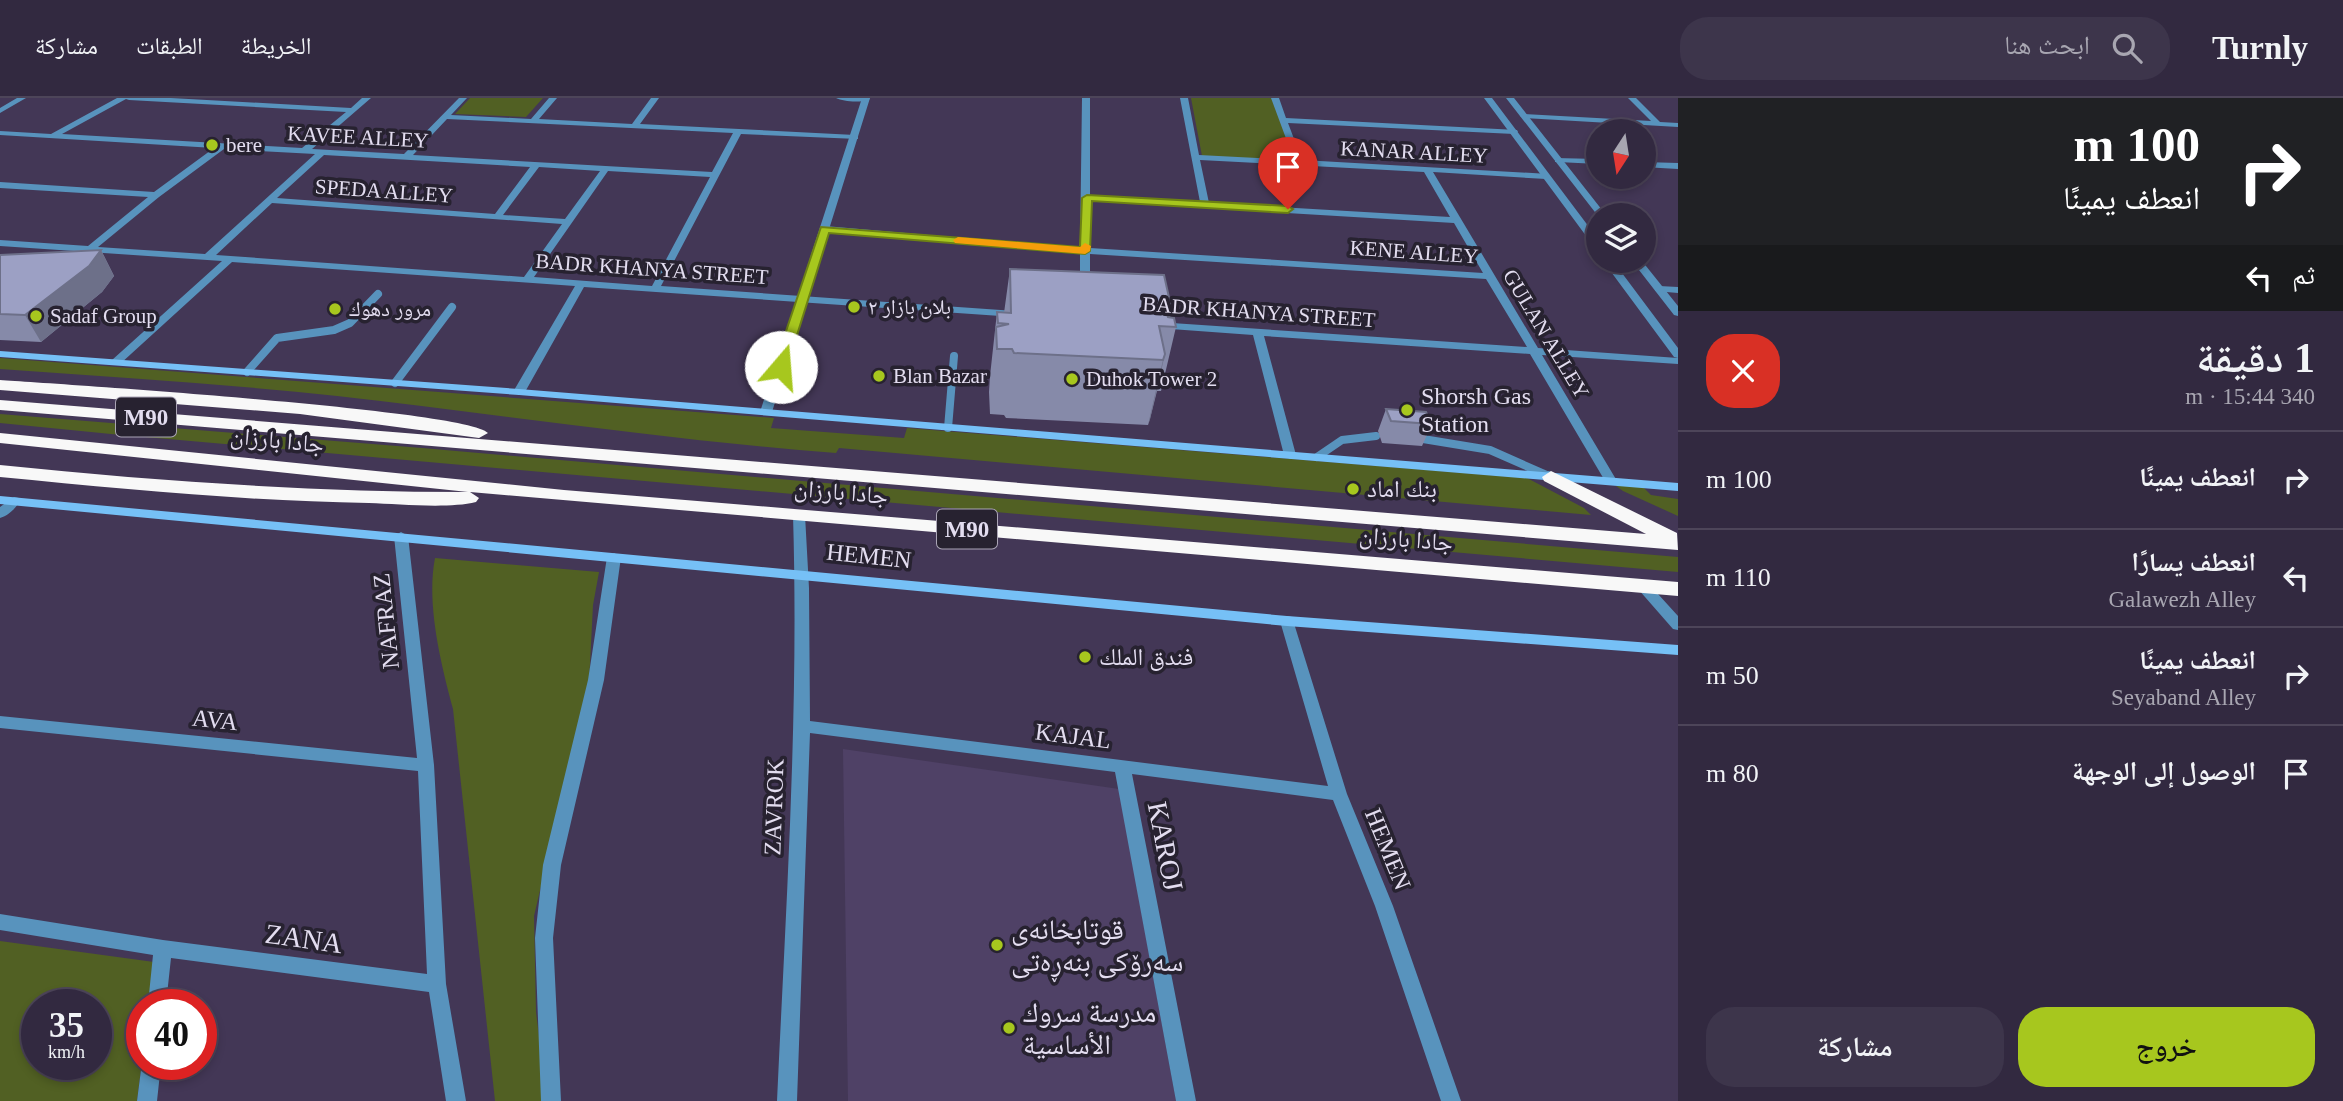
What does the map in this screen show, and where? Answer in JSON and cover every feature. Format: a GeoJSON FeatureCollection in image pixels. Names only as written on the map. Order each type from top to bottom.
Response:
{"type":"FeatureCollection","features":[{"type":"Feature","properties":{"kind":"highway"},"geometry":{"type":"LineString","coordinates":[[0,385],[380,418],[429,424],[591,454]]}},
{"type":"Feature","properties":{"kind":"highway","name":"جادا بارزان"},"geometry":{"type":"LineString","coordinates":[[0,405],[1678,543]]}},
{"type":"Feature","properties":{"kind":"highway","name":"جادا بارزان"},"geometry":{"type":"LineString","coordinates":[[0,438],[564,496],[1678,589]]}},
{"type":"Feature","properties":{"kind":"highway"},"geometry":{"type":"LineString","coordinates":[[0,471],[130,484],[278,493],[436,499],[564,496]]}},
{"type":"Feature","properties":{"kind":"highway"},"geometry":{"type":"LineString","coordinates":[[1551,477],[1678,543]]}},
{"type":"Feature","properties":{"kind":"main road"},"geometry":{"type":"LineString","coordinates":[[0,354],[519,392],[1678,487]]}},
{"type":"Feature","properties":{"kind":"main road","name":"NAFRAZ"},"geometry":{"type":"LineString","coordinates":[[7,500],[401,536]]}},
{"type":"Feature","properties":{"kind":"main road","name":"HEMEN"},"geometry":{"type":"LineString","coordinates":[[401,536],[1287,621]]}},
{"type":"Feature","properties":{"kind":"main road"},"geometry":{"type":"LineString","coordinates":[[1287,621],[1678,650]]}},
{"type":"Feature","properties":{"kind":"street"},"geometry":{"type":"LineString","coordinates":[[0,111],[22,98]]}},
{"type":"Feature","properties":{"kind":"street"},"geometry":{"type":"LineString","coordinates":[[52,136],[126,98],[352,110]]}},
{"type":"Feature","properties":{"kind":"street"},"geometry":{"type":"LineString","coordinates":[[304,151],[367,98]]}},
{"type":"Feature","properties":{"kind":"street"},"geometry":{"type":"LineString","coordinates":[[405,158],[463,98]]}},
{"type":"Feature","properties":{"kind":"street"},"geometry":{"type":"LineString","coordinates":[[534,121],[553,98]]}},
{"type":"Feature","properties":{"kind":"street"},"geometry":{"type":"LineString","coordinates":[[634,127],[655,98]]}},
{"type":"Feature","properties":{"kind":"street"},"geometry":{"type":"LineString","coordinates":[[766,412],[866,99],[840,98]]}},
{"type":"Feature","properties":{"kind":"street"},"geometry":{"type":"LineString","coordinates":[[1086,98],[1086,306]]}},
{"type":"Feature","properties":{"kind":"street"},"geometry":{"type":"LineString","coordinates":[[1184,98],[1205,204]]}},
{"type":"Feature","properties":{"kind":"street"},"geometry":{"type":"LineString","coordinates":[[1275,98],[1299,163]]}},
{"type":"Feature","properties":{"kind":"street"},"geometry":{"type":"LineString","coordinates":[[1489,98],[1586,230]]}},
{"type":"Feature","properties":{"kind":"street"},"geometry":{"type":"LineString","coordinates":[[1510,98],[1592,203]]}},
{"type":"Feature","properties":{"kind":"street"},"geometry":{"type":"LineString","coordinates":[[1632,98],[1657,123]]}},
{"type":"Feature","properties":{"kind":"street"},"geometry":{"type":"LineString","coordinates":[[1524,116],[1678,125]]}},
{"type":"Feature","properties":{"kind":"street"},"geometry":{"type":"LineString","coordinates":[[445,117],[855,137]]}},
{"type":"Feature","properties":{"kind":"street"},"geometry":{"type":"LineString","coordinates":[[1282,120],[1514,132]]}},
{"type":"Feature","properties":{"kind":"street"},"geometry":{"type":"LineString","coordinates":[[655,289],[737,132]]}},
{"type":"Feature","properties":{"kind":"street","name":"KAVEE ALLEY"},"geometry":{"type":"LineString","coordinates":[[0,134],[715,175]]}},
{"type":"Feature","properties":{"kind":"street"},"geometry":{"type":"LineString","coordinates":[[89,250],[156,195],[222,147]]}},
{"type":"Feature","properties":{"kind":"street"},"geometry":{"type":"LineString","coordinates":[[207,258],[322,152]]}},
{"type":"Feature","properties":{"kind":"street","name":"KANAR ALLEY"},"geometry":{"type":"LineString","coordinates":[[1195,157],[1546,176]]}},
{"type":"Feature","properties":{"kind":"street"},"geometry":{"type":"LineString","coordinates":[[1558,160],[1586,161]]}},
{"type":"Feature","properties":{"kind":"street"},"geometry":{"type":"LineString","coordinates":[[497,217],[536,165]]}},
{"type":"Feature","properties":{"kind":"street"},"geometry":{"type":"LineString","coordinates":[[1656,165],[1678,166]]}},
{"type":"Feature","properties":{"kind":"street"},"geometry":{"type":"LineString","coordinates":[[527,280],[605,169]]}},
{"type":"Feature","properties":{"kind":"street","name":"GULAN ALLEY"},"geometry":{"type":"LineString","coordinates":[[1427,170],[1611,481]]}},
{"type":"Feature","properties":{"kind":"street"},"geometry":{"type":"LineString","coordinates":[[0,185],[156,195]]}},
{"type":"Feature","properties":{"kind":"street"},"geometry":{"type":"LineString","coordinates":[[1087,198],[1456,220]]}},
{"type":"Feature","properties":{"kind":"street","name":"SPEDA ALLEY"},"geometry":{"type":"LineString","coordinates":[[270,200],[568,222]]}},
{"type":"Feature","properties":{"kind":"street","name":"KENE ALLEY"},"geometry":{"type":"LineString","coordinates":[[825,229],[1085,251],[1489,276]]}},
{"type":"Feature","properties":{"kind":"street","name":"BADR KHANYA STREET"},"geometry":{"type":"LineString","coordinates":[[0,243],[1032,316]]}},
{"type":"Feature","properties":{"kind":"street"},"geometry":{"type":"LineString","coordinates":[[116,362],[229,259]]}},
{"type":"Feature","properties":{"kind":"street"},"geometry":{"type":"LineString","coordinates":[[1617,273],[1678,355]]}},
{"type":"Feature","properties":{"kind":"street"},"geometry":{"type":"LineString","coordinates":[[1646,273],[1678,313]]}},
{"type":"Feature","properties":{"kind":"street"},"geometry":{"type":"LineString","coordinates":[[519,392],[581,284]]}},
{"type":"Feature","properties":{"kind":"street"},"geometry":{"type":"LineString","coordinates":[[1659,289],[1678,290]]}},
{"type":"Feature","properties":{"kind":"street","name":"BADR KHANYA STREET"},"geometry":{"type":"LineString","coordinates":[[1139,323],[1678,361]]}},
{"type":"Feature","properties":{"kind":"street"},"geometry":{"type":"LineString","coordinates":[[1258,332],[1290,455]]}},
{"type":"Feature","properties":{"kind":"street"},"geometry":{"type":"LineString","coordinates":[[0,514],[7,500]]}},
{"type":"Feature","properties":{"kind":"street","name":"ZAVROK"},"geometry":{"type":"LineString","coordinates":[[787,1101],[801,726],[802,574],[799,515]]}},
{"type":"Feature","properties":{"kind":"street","name":"NAFRAZ"},"geometry":{"type":"LineString","coordinates":[[401,536],[426,765],[437,984],[456,1101]]}},
{"type":"Feature","properties":{"kind":"street"},"geometry":{"type":"LineString","coordinates":[[551,1101],[544,938],[552,865],[596,680],[614,557]]}},
{"type":"Feature","properties":{"kind":"street"},"geometry":{"type":"LineString","coordinates":[[1643,586],[1678,625]]}},
{"type":"Feature","properties":{"kind":"street","name":"HEMEN"},"geometry":{"type":"LineString","coordinates":[[1287,621],[1339,794],[1384,906],[1451,1101]]}},
{"type":"Feature","properties":{"kind":"street","name":"AVA"},"geometry":{"type":"LineString","coordinates":[[0,722],[426,765]]}},
{"type":"Feature","properties":{"kind":"street","name":"KAJAL"},"geometry":{"type":"LineString","coordinates":[[801,726],[1339,794]]}},
{"type":"Feature","properties":{"kind":"street","name":"KAROJ"},"geometry":{"type":"LineString","coordinates":[[1122,768],[1186,1101]]}},
{"type":"Feature","properties":{"kind":"street","name":"ZANA"},"geometry":{"type":"LineString","coordinates":[[0,922],[163,948],[437,984]]}},
{"type":"Feature","properties":{"kind":"street"},"geometry":{"type":"LineString","coordinates":[[159,989],[163,948]]}},
{"type":"Feature","properties":{"kind":"street"},"geometry":{"type":"LineString","coordinates":[[147,1101],[149,1080]]}},
{"type":"Feature","properties":{"kind":"lane"},"geometry":{"type":"LineString","coordinates":[[247,372],[277,338],[334,330],[350,323],[378,294]]}},
{"type":"Feature","properties":{"kind":"lane"},"geometry":{"type":"LineString","coordinates":[[395,383],[452,307]]}},
{"type":"Feature","properties":{"kind":"lane"},"geometry":{"type":"LineString","coordinates":[[948,428],[954,356]]}},
{"type":"Feature","properties":{"kind":"lane"},"geometry":{"type":"LineString","coordinates":[[1317,457],[1342,440],[1376,436]]}},
{"type":"Feature","properties":{"kind":"lane"},"geometry":{"type":"LineString","coordinates":[[1423,439],[1490,450],[1551,477]]}},
{"type":"Feature","properties":{"kind":"shaded area","name":"قوتابخانەی سەرۆکی بنەڕەتی"},"geometry":{"type":"Polygon","coordinates":[[[843,749],[1119,789],[1176,1101],[848,1101],[843,749]]]}},
{"type":"Feature","properties":{"kind":"green space"},"geometry":{"type":"Polygon","coordinates":[[[470,98],[543,98],[526,117],[455,114],[470,98]]]}},
{"type":"Feature","properties":{"kind":"green space"},"geometry":{"type":"Polygon","coordinates":[[[1191,98],[1273,98],[1295,161],[1202,156],[1191,98]]]}},
{"type":"Feature","properties":{"kind":"green space"},"geometry":{"type":"Polygon","coordinates":[[[0,358],[774,418],[771,428],[904,438],[907,428],[1527,478],[1584,508],[1591,515],[839,448],[836,453],[773,448],[295,392],[0,369],[0,358]]]}},
{"type":"Feature","properties":{"kind":"green space"},"geometry":{"type":"Polygon","coordinates":[[[0,414],[1678,557],[1678,572],[111,434],[0,423],[0,414]]]}},
{"type":"Feature","properties":{"kind":"green space"},"geometry":{"type":"Polygon","coordinates":[[[1616,486],[1642,486],[1651,495],[1678,499],[1678,516],[1623,491],[1616,486]]]}},
{"type":"Feature","properties":{"kind":"green space"},"geometry":{"type":"Polygon","coordinates":[[[435,558],[599,572],[593,605],[589,683],[534,916],[536,1012],[547,1101],[495,1101],[453,709],[434,614],[432,595],[435,558]]]}},
{"type":"Feature","properties":{"kind":"green space"},"geometry":{"type":"Polygon","coordinates":[[[0,941],[154,962],[151,989],[126,989],[126,1080],[140,1080],[137,1101],[0,1101],[0,941]]]}},
{"type":"Feature","properties":{"kind":"building"},"geometry":{"type":"Polygon","coordinates":[[[101,250],[89,266],[25,315],[0,314],[0,255],[101,250]]]}},
{"type":"Feature","properties":{"kind":"building"},"geometry":{"type":"Polygon","coordinates":[[[1010,269],[1164,275],[1172,311],[1166,311],[1168,317],[1174,318],[1176,327],[1159,326],[1165,354],[1163,360],[1014,353],[1012,349],[997,349],[996,327],[1009,324],[998,323],[997,312],[1011,313],[1010,269]]]}},
{"type":"Feature","properties":{"kind":"building"},"geometry":{"type":"Polygon","coordinates":[[[1386,409],[1426,412],[1432,424],[1391,421],[1386,409]]]}},
{"type":"Feature","properties":{"kind":"slow traffic"},"geometry":{"type":"LineString","coordinates":[[958,240],[1085,251],[1085,246]]}},
{"type":"Feature","properties":{"kind":"place","name":"bere"},"geometry":{"type":"Point","coordinates":[212,145]}},
{"type":"Feature","properties":{"kind":"place","name":"بلان بازار ٢"},"geometry":{"type":"Point","coordinates":[854,307]}},
{"type":"Feature","properties":{"kind":"place","name":"مرور دهوك"},"geometry":{"type":"Point","coordinates":[335,309]}},
{"type":"Feature","properties":{"kind":"place","name":"Sadaf Group"},"geometry":{"type":"Point","coordinates":[36,316]}},
{"type":"Feature","properties":{"kind":"place","name":"Blan Bazar"},"geometry":{"type":"Point","coordinates":[879,376]}},
{"type":"Feature","properties":{"kind":"place","name":"Duhok Tower 2"},"geometry":{"type":"Point","coordinates":[1072,379]}},
{"type":"Feature","properties":{"kind":"place","name":"Shorsh Gas Station"},"geometry":{"type":"Point","coordinates":[1407,410]}},
{"type":"Feature","properties":{"kind":"place","name":"بنك اماد"},"geometry":{"type":"Point","coordinates":[1353,489]}},
{"type":"Feature","properties":{"kind":"place","name":"فندق الملك"},"geometry":{"type":"Point","coordinates":[1085,657]}},
{"type":"Feature","properties":{"kind":"place","name":"قوتابخانەی سەرۆکی بنەڕەتی"},"geometry":{"type":"Point","coordinates":[997,945]}},
{"type":"Feature","properties":{"kind":"place","name":"مدرسة سروك الأساسية"},"geometry":{"type":"Point","coordinates":[1009,1028]}},
{"type":"Feature","properties":{"kind":"route"},"geometry":{"type":"LineString","coordinates":[[781,367],[825,229],[1085,251],[1087,198],[1288,209]]}}]}
